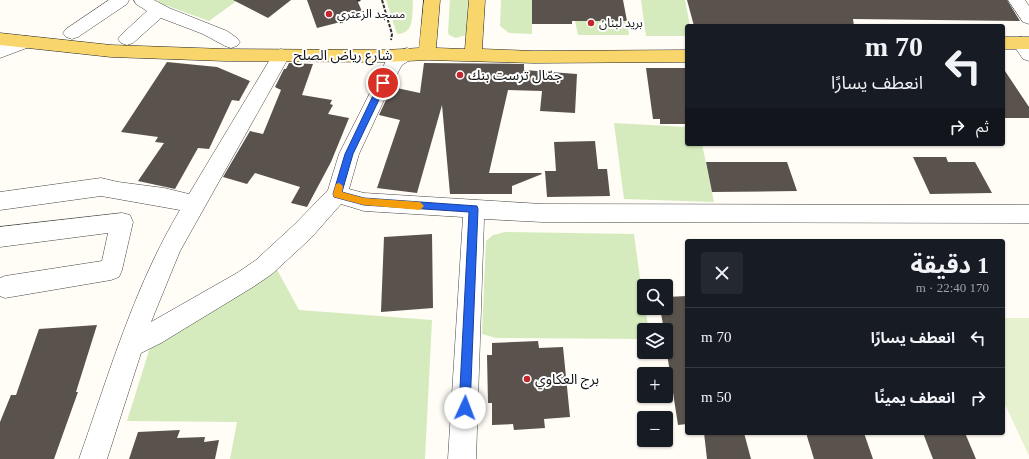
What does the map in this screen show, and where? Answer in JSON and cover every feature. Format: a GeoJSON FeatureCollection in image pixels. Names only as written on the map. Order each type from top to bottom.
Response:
{"type":"FeatureCollection","features":[{"type":"Feature","properties":{"kind":"main road"},"geometry":{"type":"LineString","coordinates":[[413,48],[432,0]]}},
{"type":"Feature","properties":{"kind":"main road"},"geometry":{"type":"LineString","coordinates":[[474,49],[477,0]]}},
{"type":"Feature","properties":{"kind":"main road","name":"شارع رياض الصلح"},"geometry":{"type":"LineString","coordinates":[[0,25],[127,39],[413,48],[474,49],[685,42]]}},
{"type":"Feature","properties":{"kind":"main road","name":"شارع رياض الصلح"},"geometry":{"type":"LineString","coordinates":[[0,39],[124,51],[281,55],[386,56],[413,48]]}},
{"type":"Feature","properties":{"kind":"main road"},"geometry":{"type":"LineString","coordinates":[[1005,44],[1027,49]]}},
{"type":"Feature","properties":{"kind":"main road","name":"شارع رياض الصلح"},"geometry":{"type":"LineString","coordinates":[[474,49],[534,57],[685,56]]}},
{"type":"Feature","properties":{"kind":"main road"},"geometry":{"type":"LineString","coordinates":[[1005,56],[1027,49]]}},
{"type":"Feature","properties":{"kind":"street"},"geometry":{"type":"LineString","coordinates":[[72,33],[121,0]]}},
{"type":"Feature","properties":{"kind":"street"},"geometry":{"type":"LineString","coordinates":[[142,0],[159,10],[211,31],[231,42]]}},
{"type":"Feature","properties":{"kind":"street"},"geometry":{"type":"LineString","coordinates":[[1016,0],[1029,18]]}},
{"type":"Feature","properties":{"kind":"street"},"geometry":{"type":"LineString","coordinates":[[127,39],[159,10]]}},
{"type":"Feature","properties":{"kind":"street"},"geometry":{"type":"LineString","coordinates":[[0,52],[9,47],[26,42]]}},
{"type":"Feature","properties":{"kind":"street"},"geometry":{"type":"LineString","coordinates":[[132,345],[181,318],[258,271],[303,231],[337,194],[349,154],[383,83],[395,61],[413,48]]}},
{"type":"Feature","properties":{"kind":"street"},"geometry":{"type":"LineString","coordinates":[[93,459],[151,292],[170,247],[281,55]]}},
{"type":"Feature","properties":{"kind":"street"},"geometry":{"type":"LineString","coordinates":[[0,201],[101,187],[118,192],[164,197],[194,204]]}},
{"type":"Feature","properties":{"kind":"street"},"geometry":{"type":"LineString","coordinates":[[0,208],[118,192]]}},
{"type":"Feature","properties":{"kind":"street"},"geometry":{"type":"LineString","coordinates":[[337,194],[372,203],[542,213],[1029,214]]}},
{"type":"Feature","properties":{"kind":"street"},"geometry":{"type":"LineString","coordinates":[[462,459],[474,209]]}},
{"type":"Feature","properties":{"kind":"street"},"geometry":{"type":"LineString","coordinates":[[0,237],[122,222],[111,270],[6,287]]}},
{"type":"Feature","properties":{"kind":"path"},"geometry":{"type":"LineString","coordinates":[[382,0],[392,34],[413,48]]}},
{"type":"Feature","properties":{"kind":"green space"},"geometry":{"type":"Polygon","coordinates":[[[157,0],[238,0],[209,21],[162,4],[157,0]]]}},
{"type":"Feature","properties":{"kind":"green space"},"geometry":{"type":"Polygon","coordinates":[[[386,0],[413,0],[412,17],[410,27],[407,31],[397,34],[386,0]]]}},
{"type":"Feature","properties":{"kind":"green space"},"geometry":{"type":"Polygon","coordinates":[[[450,0],[468,0],[466,35],[456,38],[449,35],[450,0]]]}},
{"type":"Feature","properties":{"kind":"green space"},"geometry":{"type":"Polygon","coordinates":[[[501,0],[532,0],[532,34],[509,33],[500,26],[501,0]]]}},
{"type":"Feature","properties":{"kind":"green space"},"geometry":{"type":"Polygon","coordinates":[[[641,0],[685,0],[690,24],[685,24],[685,36],[646,36],[641,0]]]}},
{"type":"Feature","properties":{"kind":"green space"},"geometry":{"type":"Polygon","coordinates":[[[575,21],[627,21],[629,35],[578,35],[575,21]]]}},
{"type":"Feature","properties":{"kind":"green space"},"geometry":{"type":"Polygon","coordinates":[[[614,123],[685,127],[685,146],[702,146],[714,202],[624,199],[614,123]]]}},
{"type":"Feature","properties":{"kind":"green space"},"geometry":{"type":"Polygon","coordinates":[[[505,232],[634,234],[640,279],[637,279],[637,315],[646,315],[648,323],[637,323],[637,339],[496,338],[482,334],[486,241],[493,235],[505,232]]]}},
{"type":"Feature","properties":{"kind":"green space"},"geometry":{"type":"Polygon","coordinates":[[[274,264],[299,310],[432,320],[425,459],[230,459],[237,422],[127,421],[152,341],[274,264]]]}},
{"type":"Feature","properties":{"kind":"green space"},"geometry":{"type":"Polygon","coordinates":[[[1005,318],[1029,318],[1029,456],[1005,404],[1005,318]]]}},
{"type":"Feature","properties":{"kind":"building"},"geometry":{"type":"Polygon","coordinates":[[[233,0],[291,0],[268,18],[233,0]]]}},
{"type":"Feature","properties":{"kind":"building","name":"مسجد الزعتري"},"geometry":{"type":"Polygon","coordinates":[[[307,0],[357,0],[364,16],[317,28],[307,0]]]}},
{"type":"Feature","properties":{"kind":"building"},"geometry":{"type":"Polygon","coordinates":[[[532,0],[623,0],[627,21],[572,21],[572,24],[532,24],[532,0]]]}},
{"type":"Feature","properties":{"kind":"building"},"geometry":{"type":"Polygon","coordinates":[[[687,0],[1007,0],[1020,21],[853,19],[854,24],[693,24],[687,0]]]}},
{"type":"Feature","properties":{"kind":"building"},"geometry":{"type":"Polygon","coordinates":[[[167,62],[217,67],[250,81],[239,101],[232,100],[209,149],[198,148],[175,189],[138,181],[164,143],[155,142],[158,137],[121,132],[167,62]]]}},
{"type":"Feature","properties":{"kind":"building"},"geometry":{"type":"Polygon","coordinates":[[[289,63],[313,64],[302,95],[332,100],[330,104],[333,105],[328,114],[349,118],[331,162],[307,207],[291,203],[300,187],[255,173],[247,184],[223,177],[250,131],[263,134],[281,90],[275,87],[284,69],[286,69],[289,63]]]}},
{"type":"Feature","properties":{"kind":"building"},"geometry":{"type":"Polygon","coordinates":[[[424,63],[524,64],[524,70],[577,74],[575,113],[540,111],[542,91],[508,90],[489,173],[542,174],[512,186],[512,194],[450,194],[442,105],[417,193],[377,188],[400,120],[379,115],[392,87],[420,93],[424,63]]]}},
{"type":"Feature","properties":{"kind":"building"},"geometry":{"type":"Polygon","coordinates":[[[646,68],[685,68],[685,124],[660,124],[660,119],[653,119],[646,68]]]}},
{"type":"Feature","properties":{"kind":"building"},"geometry":{"type":"Polygon","coordinates":[[[1005,71],[1029,107],[1029,118],[1005,118],[1005,71]]]}},
{"type":"Feature","properties":{"kind":"building"},"geometry":{"type":"Polygon","coordinates":[[[595,141],[598,169],[607,169],[610,196],[547,197],[545,171],[556,171],[554,142],[595,141]]]}},
{"type":"Feature","properties":{"kind":"building"},"geometry":{"type":"Polygon","coordinates":[[[913,157],[946,157],[948,162],[975,162],[992,193],[930,194],[913,157]]]}},
{"type":"Feature","properties":{"kind":"building"},"geometry":{"type":"Polygon","coordinates":[[[706,162],[787,162],[797,191],[712,192],[706,162]]]}},
{"type":"Feature","properties":{"kind":"building"},"geometry":{"type":"Polygon","coordinates":[[[432,234],[433,308],[381,312],[384,237],[432,234]]]}},
{"type":"Feature","properties":{"kind":"building"},"geometry":{"type":"Polygon","coordinates":[[[685,296],[685,424],[678,425],[673,392],[673,367],[669,367],[668,359],[673,359],[673,323],[663,323],[661,315],[673,315],[673,297],[685,296]]]}},
{"type":"Feature","properties":{"kind":"building"},"geometry":{"type":"Polygon","coordinates":[[[97,325],[76,392],[78,392],[54,459],[0,459],[0,422],[11,395],[16,395],[39,329],[97,325]]]}},
{"type":"Feature","properties":{"kind":"building","name":"برج العكاوي"},"geometry":{"type":"Polygon","coordinates":[[[538,341],[539,348],[563,347],[570,417],[544,419],[545,428],[514,430],[513,424],[492,425],[492,403],[488,403],[487,355],[492,355],[492,343],[538,341]]]}},
{"type":"Feature","properties":{"kind":"building"},"geometry":{"type":"Polygon","coordinates":[[[180,430],[177,438],[205,437],[204,442],[219,440],[215,459],[129,459],[138,432],[180,430]]]}},
{"type":"Feature","properties":{"kind":"building"},"geometry":{"type":"Polygon","coordinates":[[[704,435],[745,435],[751,459],[707,459],[704,435]]]}},
{"type":"Feature","properties":{"kind":"building"},"geometry":{"type":"Polygon","coordinates":[[[807,435],[865,435],[873,459],[814,459],[807,435]]]}},
{"type":"Feature","properties":{"kind":"building"},"geometry":{"type":"Polygon","coordinates":[[[924,435],[966,435],[976,459],[933,459],[924,435]]]}},
{"type":"Feature","properties":{"kind":"slow traffic"},"geometry":{"type":"LineString","coordinates":[[339,186],[337,194],[364,202],[420,206]]}},
{"type":"Feature","properties":{"kind":"place","name":"مسجد الزعتري"},"geometry":{"type":"Point","coordinates":[329,14]}},
{"type":"Feature","properties":{"kind":"place","name":"بريد لبنان"},"geometry":{"type":"Point","coordinates":[591,23]}},
{"type":"Feature","properties":{"kind":"place","name":"جمّال ترست بنك"},"geometry":{"type":"Point","coordinates":[460,75]}},
{"type":"Feature","properties":{"kind":"place","name":"برج العكاوي"},"geometry":{"type":"Point","coordinates":[527,379]}},
{"type":"Feature","properties":{"kind":"route"},"geometry":{"type":"LineString","coordinates":[[383,83],[349,154],[337,194],[364,202],[474,209],[465,408]]}}]}
